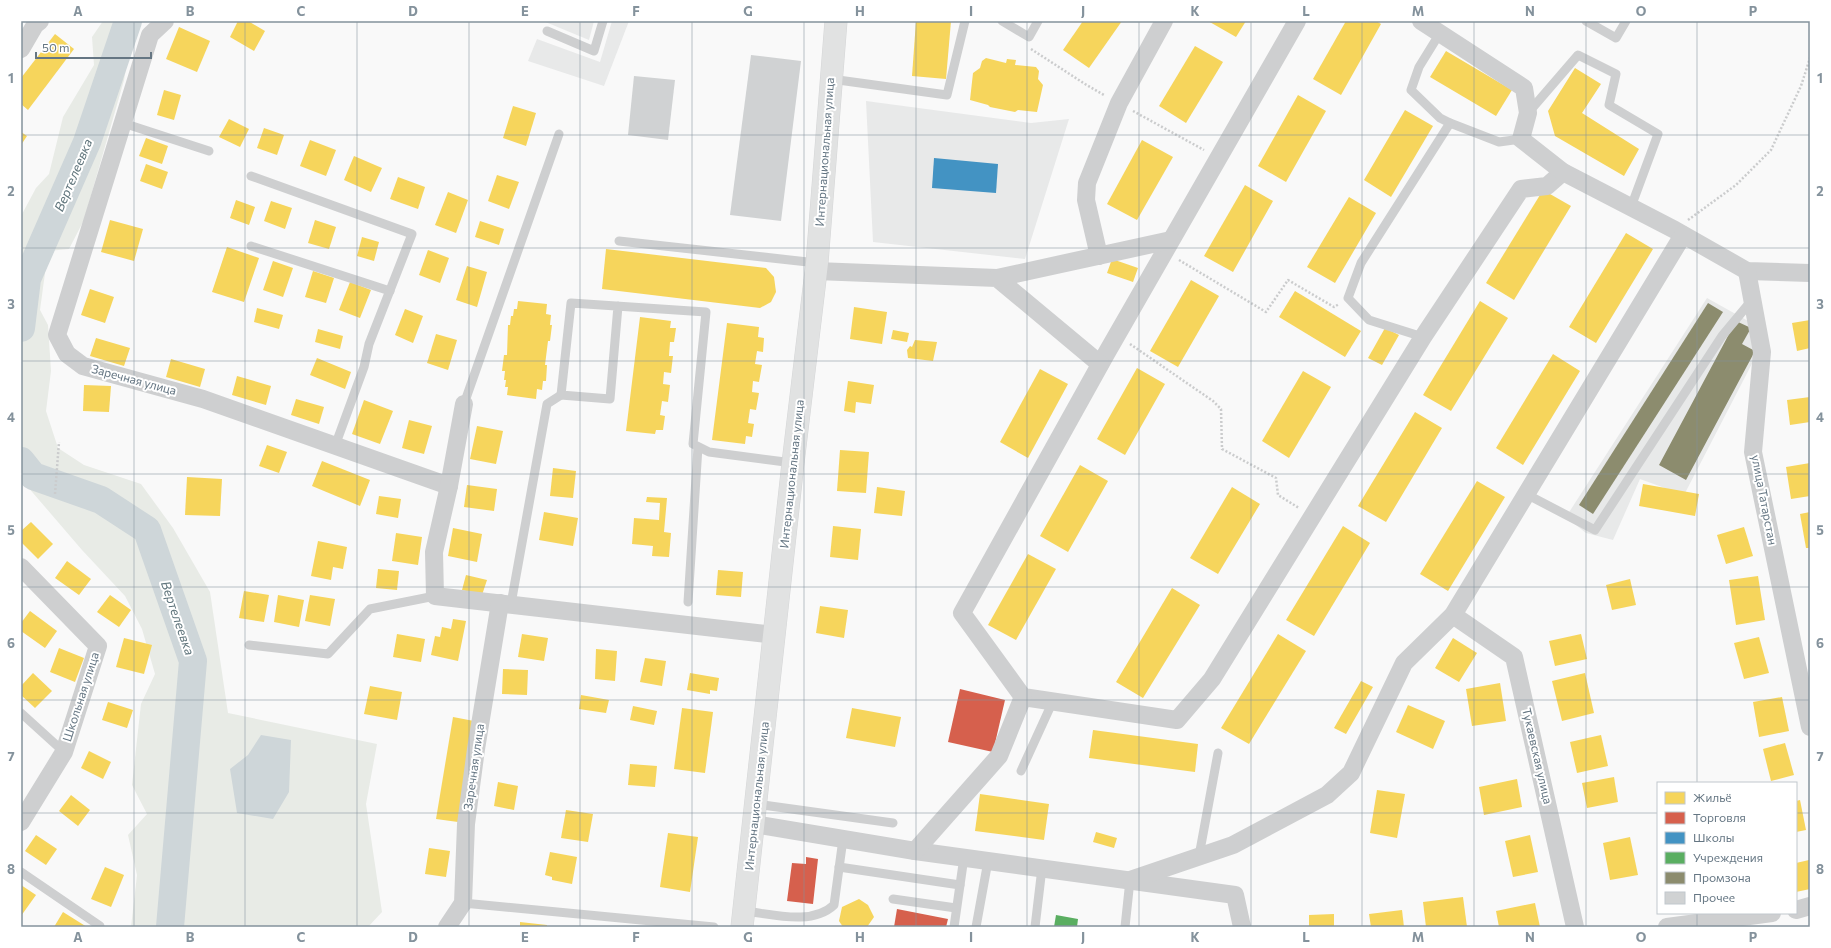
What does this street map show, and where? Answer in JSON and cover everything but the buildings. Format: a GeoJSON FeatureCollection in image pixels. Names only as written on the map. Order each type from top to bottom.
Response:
{"type":"FeatureCollection","features":[{"type":"Feature","properties":{"kind":"street"},"geometry":{"type":"LineString","coordinates":[[21,49],[35,26],[40,21]]}},
{"type":"Feature","properties":{"kind":"street","name":"Заречная улица"},"geometry":{"type":"LineString","coordinates":[[165,21],[150,35],[57,335],[67,354],[83,366],[202,399],[449,486]]}},
{"type":"Feature","properties":{"kind":"street","name":"Интернациональная улица"},"geometry":{"type":"LineString","coordinates":[[743,919],[793,463],[817,267],[830,79],[836,21]]}},
{"type":"Feature","properties":{"kind":"street"},"geometry":{"type":"LineString","coordinates":[[1100,256],[1086,200],[1087,183],[1119,103],[1164,21]]}},
{"type":"Feature","properties":{"kind":"street"},"geometry":{"type":"LineString","coordinates":[[1297,21],[1116,335],[962,613],[1023,697],[1177,720],[1212,679],[1423,337],[1521,189],[1547,186],[1563,172]]}},
{"type":"Feature","properties":{"kind":"street"},"geometry":{"type":"LineString","coordinates":[[1421,21],[1524,88],[1528,113],[1521,139],[1563,172],[1679,232],[1747,271],[1810,273]]}},
{"type":"Feature","properties":{"kind":"street"},"geometry":{"type":"LineString","coordinates":[[1130,880],[1232,845],[1327,795],[1351,773],[1404,663],[1453,614],[1526,494],[1679,232]]}},
{"type":"Feature","properties":{"kind":"street"},"geometry":{"type":"LineString","coordinates":[[817,267],[998,278],[1100,256],[1168,246]]}},
{"type":"Feature","properties":{"kind":"street","name":"улица Татарстан"},"geometry":{"type":"LineString","coordinates":[[1747,271],[1762,352],[1753,452],[1810,728]]}},
{"type":"Feature","properties":{"kind":"street"},"geometry":{"type":"LineString","coordinates":[[998,278],[1100,364]]}},
{"type":"Feature","properties":{"kind":"street"},"geometry":{"type":"LineString","coordinates":[[464,404],[449,486],[434,552],[435,596],[775,634]]}},
{"type":"Feature","properties":{"kind":"street","name":"Школьная улица"},"geometry":{"type":"LineString","coordinates":[[21,567],[98,646],[64,752],[21,822]]}},
{"type":"Feature","properties":{"kind":"street","name":"Заречная улица"},"geometry":{"type":"LineString","coordinates":[[463,903],[468,809],[476,749],[505,604]]}},
{"type":"Feature","properties":{"kind":"street","name":"Тукаевская улица"},"geometry":{"type":"LineString","coordinates":[[1453,614],[1514,656],[1575,927]]}},
{"type":"Feature","properties":{"kind":"street"},"geometry":{"type":"LineString","coordinates":[[915,851],[999,756],[1023,697]]}},
{"type":"Feature","properties":{"kind":"street"},"geometry":{"type":"LineString","coordinates":[[755,814],[843,839],[915,851],[1235,895],[1242,927]]}},
{"type":"Feature","properties":{"kind":"street"},"geometry":{"type":"LineString","coordinates":[[447,927],[463,903]]}},
{"type":"Feature","properties":{"kind":"street"},"geometry":{"type":"LineString","coordinates":[[1797,910],[1810,906]]}},
{"type":"Feature","properties":{"kind":"street"},"geometry":{"type":"LineString","coordinates":[[1667,927],[1764,914]]}},
{"type":"Feature","properties":{"kind":"lane"},"geometry":{"type":"LineString","coordinates":[[547,31],[594,51],[603,21]]}},
{"type":"Feature","properties":{"kind":"lane"},"geometry":{"type":"LineString","coordinates":[[830,79],[946,95],[965,21]]}},
{"type":"Feature","properties":{"kind":"lane"},"geometry":{"type":"LineString","coordinates":[[1002,21],[1029,37],[1038,21]]}},
{"type":"Feature","properties":{"kind":"lane"},"geometry":{"type":"LineString","coordinates":[[1586,21],[1616,38],[1626,21]]}},
{"type":"Feature","properties":{"kind":"lane"},"geometry":{"type":"LineString","coordinates":[[1440,33],[1418,67],[1411,90],[1440,118],[1450,123],[1499,142],[1521,139]]}},
{"type":"Feature","properties":{"kind":"lane"},"geometry":{"type":"LineString","coordinates":[[1528,113],[1578,55],[1616,74],[1609,105],[1658,134],[1631,207]]}},
{"type":"Feature","properties":{"kind":"lane"},"geometry":{"type":"LineString","coordinates":[[123,123],[209,151]]}},
{"type":"Feature","properties":{"kind":"lane"},"geometry":{"type":"LineString","coordinates":[[1423,337],[1369,320],[1348,298],[1361,264],[1450,123]]}},
{"type":"Feature","properties":{"kind":"lane"},"geometry":{"type":"LineString","coordinates":[[464,404],[559,134]]}},
{"type":"Feature","properties":{"kind":"lane"},"geometry":{"type":"LineString","coordinates":[[251,176],[412,234],[369,344],[364,367],[335,446]]}},
{"type":"Feature","properties":{"kind":"lane"},"geometry":{"type":"LineString","coordinates":[[619,241],[817,267]]}},
{"type":"Feature","properties":{"kind":"lane"},"geometry":{"type":"LineString","coordinates":[[251,246],[390,291]]}},
{"type":"Feature","properties":{"kind":"lane"},"geometry":{"type":"LineString","coordinates":[[1526,494],[1595,530],[1722,336],[1752,300]]}},
{"type":"Feature","properties":{"kind":"lane"},"geometry":{"type":"LineString","coordinates":[[561,395],[571,303],[706,312],[693,444],[710,452],[777,459],[793,463]]}},
{"type":"Feature","properties":{"kind":"lane"},"geometry":{"type":"LineString","coordinates":[[505,604],[547,404],[561,395],[610,399],[618,306]]}},
{"type":"Feature","properties":{"kind":"lane"},"geometry":{"type":"LineString","coordinates":[[688,602],[698,447]]}},
{"type":"Feature","properties":{"kind":"lane"},"geometry":{"type":"LineString","coordinates":[[249,645],[328,654],[370,609],[435,596]]}},
{"type":"Feature","properties":{"kind":"lane"},"geometry":{"type":"LineString","coordinates":[[1021,771],[1054,701]]}},
{"type":"Feature","properties":{"kind":"lane"},"geometry":{"type":"LineString","coordinates":[[21,713],[64,752]]}},
{"type":"Feature","properties":{"kind":"lane"},"geometry":{"type":"LineString","coordinates":[[1200,856],[1218,753]]}},
{"type":"Feature","properties":{"kind":"lane"},"geometry":{"type":"LineString","coordinates":[[755,814],[893,823]]}},
{"type":"Feature","properties":{"kind":"lane"},"geometry":{"type":"LineString","coordinates":[[743,919],[806,918],[828,911],[834,905],[843,839]]}},
{"type":"Feature","properties":{"kind":"lane"},"geometry":{"type":"LineString","coordinates":[[954,927],[964,857]]}},
{"type":"Feature","properties":{"kind":"lane"},"geometry":{"type":"LineString","coordinates":[[976,927],[988,861]]}},
{"type":"Feature","properties":{"kind":"lane"},"geometry":{"type":"LineString","coordinates":[[840,867],[960,885]]}},
{"type":"Feature","properties":{"kind":"lane"},"geometry":{"type":"LineString","coordinates":[[1035,927],[1042,868]]}},
{"type":"Feature","properties":{"kind":"lane"},"geometry":{"type":"LineString","coordinates":[[21,872],[100,926]]}},
{"type":"Feature","properties":{"kind":"lane"},"geometry":{"type":"LineString","coordinates":[[1126,927],[1130,880]]}},
{"type":"Feature","properties":{"kind":"lane"},"geometry":{"type":"LineString","coordinates":[[893,899],[956,908]]}},
{"type":"Feature","properties":{"kind":"lane"},"geometry":{"type":"LineString","coordinates":[[463,903],[714,927]]}},
{"type":"Feature","properties":{"kind":"path"},"geometry":{"type":"LineString","coordinates":[[1027,46],[1085,84],[1218,157]]}},
{"type":"Feature","properties":{"kind":"path"},"geometry":{"type":"LineString","coordinates":[[1679,232],[1736,185],[1771,150],[1801,86],[1810,58]]}},
{"type":"Feature","properties":{"kind":"path"},"geometry":{"type":"LineString","coordinates":[[1168,246],[1266,312],[1288,280],[1334,306],[1348,298]]}},
{"type":"Feature","properties":{"kind":"path"},"geometry":{"type":"LineString","coordinates":[[1116,335],[1214,401],[1221,408],[1222,449],[1276,478],[1278,495],[1312,516]]}},
{"type":"Feature","properties":{"kind":"path"},"geometry":{"type":"LineString","coordinates":[[55,494],[59,442]]}},
{"type":"Feature","properties":{"kind":"shaded area"},"geometry":{"type":"Polygon","coordinates":[[[103,21],[134,21],[124,80],[84,220],[69,249],[48,251],[40,310],[48,325],[51,371],[46,411],[58,448],[84,465],[141,484],[173,528],[210,592],[228,713],[377,744],[366,804],[382,912],[368,927],[131,927],[137,875],[128,835],[147,814],[132,785],[141,704],[155,674],[142,629],[125,596],[82,550],[21,479],[21,216],[36,188],[49,174],[63,117],[94,65],[92,37],[103,21]]]}},
{"type":"Feature","properties":{"kind":"shaded area"},"geometry":{"type":"Polygon","coordinates":[[[543,21],[594,21],[589,40],[543,21]]]}},
{"type":"Feature","properties":{"kind":"shaded area"},"geometry":{"type":"Polygon","coordinates":[[[612,21],[629,21],[604,86],[528,61],[537,39],[600,62],[612,21]]]}},
{"type":"Feature","properties":{"kind":"shaded area"},"geometry":{"type":"Polygon","coordinates":[[[866,101],[1031,123],[1069,119],[1025,259],[873,242],[866,101]]]}},
{"type":"Feature","properties":{"kind":"shaded area"},"geometry":{"type":"Polygon","coordinates":[[[1707,298],[1750,322],[1758,352],[1684,495],[1640,479],[1613,540],[1586,533],[1566,517],[1707,298]]]}},
{"type":"Feature","properties":{"kind":"shaded area"},"geometry":{"type":"Polygon","coordinates":[[[261,735],[291,740],[289,792],[273,819],[237,813],[230,769],[248,755],[261,735]]]}},
{"type":"Feature","properties":{"kind":"waterway","name":"Вертелеевка"},"geometry":{"type":"LineString","coordinates":[[21,328],[27,279],[87,142],[128,21]]}},
{"type":"Feature","properties":{"kind":"waterway","name":"Вертелеевка"},"geometry":{"type":"LineString","coordinates":[[21,461],[33,476],[101,500],[147,530],[193,661],[170,927]]}}]}
